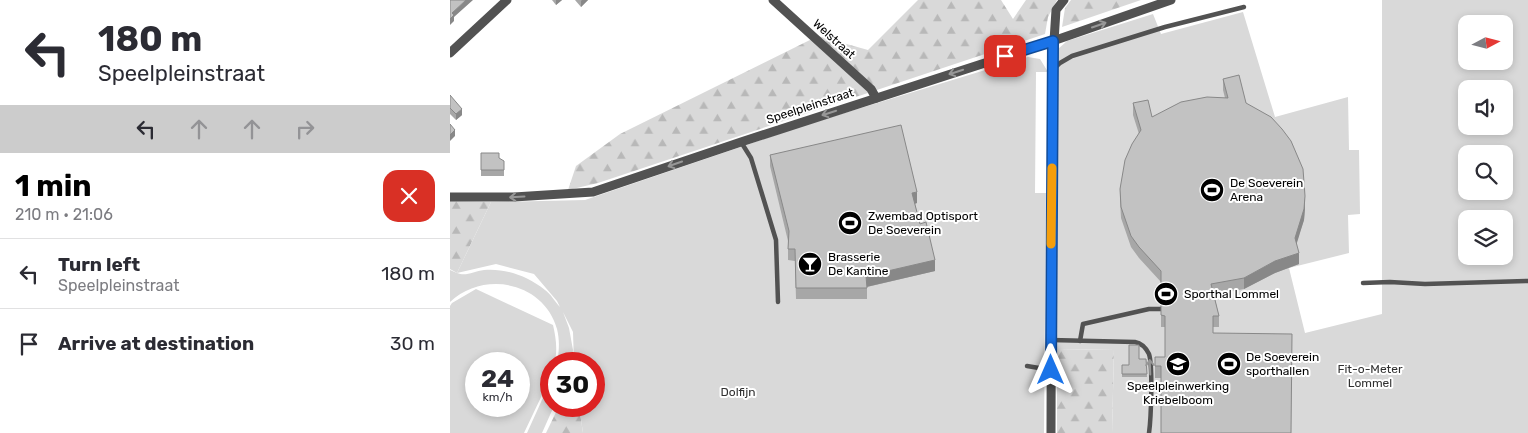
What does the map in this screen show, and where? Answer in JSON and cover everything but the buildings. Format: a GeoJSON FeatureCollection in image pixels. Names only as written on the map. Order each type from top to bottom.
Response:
{"type":"FeatureCollection","features":[{"type":"Feature","properties":{"kind":"street"},"geometry":{"type":"LineString","coordinates":[[450,53],[507,0]]}},
{"type":"Feature","properties":{"kind":"street","name":"Welstraat"},"geometry":{"type":"LineString","coordinates":[[773,0],[871,89],[876,98]]}},
{"type":"Feature","properties":{"kind":"street"},"geometry":{"type":"LineString","coordinates":[[1051,433],[1052,72],[1056,10],[1064,0]]}},
{"type":"Feature","properties":{"kind":"street","name":"Speelpleinstraat"},"geometry":{"type":"LineString","coordinates":[[450,197],[514,197],[593,192],[1053,41],[1171,0]]}},
{"type":"Feature","properties":{"kind":"lane"},"geometry":{"type":"LineString","coordinates":[[1052,72],[1060,63],[1072,56],[1165,27],[1244,7]]}},
{"type":"Feature","properties":{"kind":"lane"},"geometry":{"type":"LineString","coordinates":[[741,142],[751,158],[776,240],[778,302]]}},
{"type":"Feature","properties":{"kind":"lane"},"geometry":{"type":"LineString","coordinates":[[1363,283],[1528,282]]}},
{"type":"Feature","properties":{"kind":"lane"},"geometry":{"type":"LineString","coordinates":[[1080,340],[1084,324],[1149,309],[1161,309]]}},
{"type":"Feature","properties":{"kind":"lane"},"geometry":{"type":"LineString","coordinates":[[1051,340],[1135,342],[1145,348],[1150,362],[1149,433]]}},
{"type":"Feature","properties":{"kind":"lane"},"geometry":{"type":"LineString","coordinates":[[1027,366],[1051,370]]}},
{"type":"Feature","properties":{"kind":"green space"},"geometry":{"type":"Polygon","coordinates":[[[918,0],[1001,0],[1013,19],[1026,0],[1057,0],[1048,17],[1045,34],[598,183],[568,190],[576,166],[620,134],[818,36],[868,50],[918,0]]]}},
{"type":"Feature","properties":{"kind":"green space"},"geometry":{"type":"Polygon","coordinates":[[[1071,0],[1141,0],[1062,27],[1065,8],[1071,0]]]}},
{"type":"Feature","properties":{"kind":"green space","name":"Fit-o-Meter Lommel"},"geometry":{"type":"Polygon","coordinates":[[[1382,0],[1528,0],[1528,433],[1112,433],[1114,349],[1057,350],[1058,49],[1067,41],[1153,14],[1161,34],[1243,12],[1275,117],[1348,97],[1349,150],[1359,150],[1360,214],[1348,215],[1349,253],[1289,268],[1305,333],[1382,314],[1382,0]]]}},
{"type":"Feature","properties":{"kind":"green space","name":"Dolfijn"},"geometry":{"type":"Polygon","coordinates":[[[1028,57],[1040,59],[1048,72],[1036,72],[1035,193],[1046,193],[1044,433],[583,433],[581,417],[605,417],[605,352],[574,352],[573,332],[563,312],[569,328],[573,350],[573,352],[558,352],[559,338],[550,313],[540,300],[526,291],[511,286],[495,284],[479,286],[464,292],[450,302],[450,270],[457,273],[491,202],[585,200],[802,126],[1028,57]],[[496,264],[457,273],[467,274],[500,270],[516,274],[545,290],[560,307],[534,274],[496,264]]]}},
{"type":"Feature","properties":{"kind":"green space"},"geometry":{"type":"Polygon","coordinates":[[[450,201],[491,202],[457,273],[450,269],[450,201]]]}},
{"type":"Feature","properties":{"kind":"green space"},"geometry":{"type":"Polygon","coordinates":[[[476,289],[553,325],[556,352],[540,352],[540,399],[524,433],[450,433],[450,306],[476,289]]]}},
{"type":"Feature","properties":{"kind":"green space"},"geometry":{"type":"Polygon","coordinates":[[[1114,349],[1112,433],[1057,433],[1057,350],[1114,349]]]}},
{"type":"Feature","properties":{"kind":"green space"},"geometry":{"type":"Polygon","coordinates":[[[540,404],[540,417],[549,417],[542,433],[527,433],[540,404]]]}},
{"type":"Feature","properties":{"kind":"green space"},"geometry":{"type":"Polygon","coordinates":[[[554,417],[581,417],[583,433],[546,433],[554,417]]]}},
{"type":"Feature","properties":{"kind":"slow traffic"},"geometry":{"type":"LineString","coordinates":[[1051,244],[1052,168]]}},
{"type":"Feature","properties":{"kind":"place","name":"De Soeverein Arena"},"geometry":{"type":"Point","coordinates":[1212,190]}},
{"type":"Feature","properties":{"kind":"place","name":"Zwembad Optisport De Soeverein"},"geometry":{"type":"Point","coordinates":[850,223]}},
{"type":"Feature","properties":{"kind":"place","name":"Brasserie De Kantine"},"geometry":{"type":"Point","coordinates":[810,264]}},
{"type":"Feature","properties":{"kind":"place","name":"Sporthal Lommel"},"geometry":{"type":"Point","coordinates":[1166,294]}},
{"type":"Feature","properties":{"kind":"place","name":"Speelpleinwerking Kriebelboom"},"geometry":{"type":"Point","coordinates":[1178,364]}},
{"type":"Feature","properties":{"kind":"place","name":"De Soeverein sporthallen"},"geometry":{"type":"Point","coordinates":[1229,364]}},
{"type":"Feature","properties":{"kind":"route"},"geometry":{"type":"LineString","coordinates":[[1005,56],[1053,41],[1051,370]]}}]}
